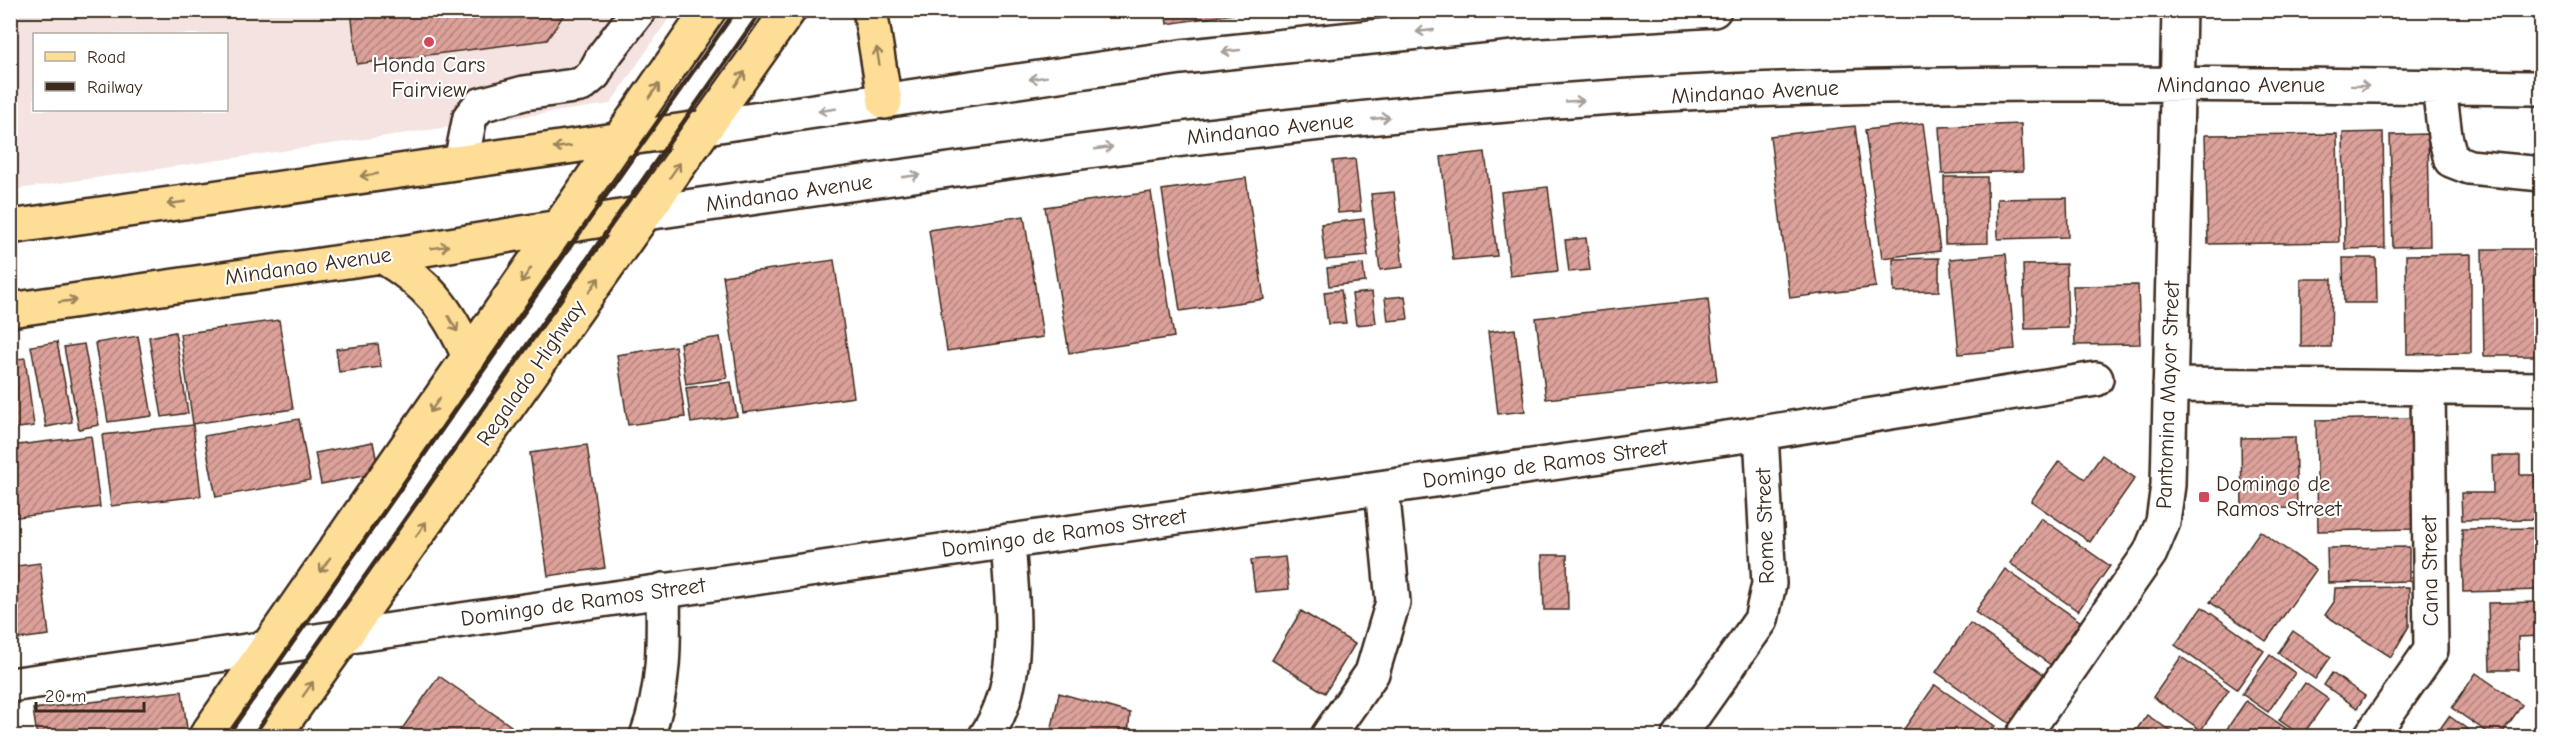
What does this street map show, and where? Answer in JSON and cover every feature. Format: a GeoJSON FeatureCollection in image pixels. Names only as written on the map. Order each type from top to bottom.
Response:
{"type":"FeatureCollection","features":[{"type":"Feature","properties":{"kind":"main road"},"geometry":{"type":"LineString","coordinates":[[206,736],[709,10]]}},
{"type":"Feature","properties":{"kind":"main road","name":"Regalado Highway"},"geometry":{"type":"LineString","coordinates":[[274,736],[789,10]]}},
{"type":"Feature","properties":{"kind":"main road"},"geometry":{"type":"LineString","coordinates":[[870,10],[885,102]]}},
{"type":"Feature","properties":{"kind":"main road"},"geometry":{"type":"LineString","coordinates":[[10,227],[706,127]]}},
{"type":"Feature","properties":{"kind":"main road","name":"Mindanao Avenue"},"geometry":{"type":"LineString","coordinates":[[10,310],[382,256],[645,213]]}},
{"type":"Feature","properties":{"kind":"main road"},"geometry":{"type":"LineString","coordinates":[[382,256],[411,273],[436,297],[455,326],[469,357]]}},
{"type":"Feature","properties":{"kind":"street"},"geometry":{"type":"LineString","coordinates":[[461,162],[470,117],[480,105],[524,93],[581,85],[594,74],[603,57],[639,10]]}},
{"type":"Feature","properties":{"kind":"street"},"geometry":{"type":"LineString","coordinates":[[706,127],[1181,57],[1515,22],[1714,10]]}},
{"type":"Feature","properties":{"kind":"street","name":"Pantomina Mayor Street"},"geometry":{"type":"LineString","coordinates":[[2023,736],[2157,540],[2167,502],[2176,84],[2180,10]]}},
{"type":"Feature","properties":{"kind":"street","name":"Mindanao Avenue"},"geometry":{"type":"LineString","coordinates":[[645,213],[1191,136],[1521,104],[1833,87],[2176,84],[2541,88]]}},
{"type":"Feature","properties":{"kind":"street"},"geometry":{"type":"LineString","coordinates":[[2439,87],[2445,136],[2451,160],[2469,167],[2541,174]]}},
{"type":"Feature","properties":{"kind":"street","name":"Domingo de Ramos Street"},"geometry":{"type":"LineString","coordinates":[[21,683],[1761,433],[2096,379]]}},
{"type":"Feature","properties":{"kind":"street"},"geometry":{"type":"LineString","coordinates":[[2170,386],[2541,389]]}},
{"type":"Feature","properties":{"kind":"street","name":"Cana Street"},"geometry":{"type":"LineString","coordinates":[[2371,736],[2431,650],[2428,387]]}},
{"type":"Feature","properties":{"kind":"street","name":"Rome Street"},"geometry":{"type":"LineString","coordinates":[[1679,736],[1761,620],[1769,584],[1761,433]]}},
{"type":"Feature","properties":{"kind":"street"},"geometry":{"type":"LineString","coordinates":[[1328,736],[1372,673],[1393,602],[1382,488]]}},
{"type":"Feature","properties":{"kind":"street"},"geometry":{"type":"LineString","coordinates":[[986,736],[998,719],[1015,645],[1008,541]]}},
{"type":"Feature","properties":{"kind":"street"},"geometry":{"type":"LineString","coordinates":[[647,736],[657,707],[662,677],[663,590]]}},
{"type":"Feature","properties":{"kind":"shaded area"},"geometry":{"type":"Polygon","coordinates":[[[10,11],[674,11],[610,104],[11,190],[10,11]]]}},
{"type":"Feature","properties":{"kind":"building"},"geometry":{"type":"Polygon","coordinates":[[[351,10],[567,10],[547,40],[357,64],[351,10]]]}},
{"type":"Feature","properties":{"kind":"building"},"geometry":{"type":"Polygon","coordinates":[[[1165,10],[1233,10],[1234,14],[1167,24],[1165,10]]]}},
{"type":"Feature","properties":{"kind":"building"},"geometry":{"type":"Polygon","coordinates":[[[1923,123],[1940,251],[1882,258],[1865,130],[1923,123]]]}},
{"type":"Feature","properties":{"kind":"building"},"geometry":{"type":"Polygon","coordinates":[[[2021,124],[2023,171],[1942,174],[1939,127],[2021,124]]]}},
{"type":"Feature","properties":{"kind":"building"},"geometry":{"type":"Polygon","coordinates":[[[1855,126],[1876,287],[1790,298],[1770,136],[1855,126]]]}},
{"type":"Feature","properties":{"kind":"building"},"geometry":{"type":"Polygon","coordinates":[[[2383,132],[2385,248],[2345,249],[2343,133],[2383,132]]]}},
{"type":"Feature","properties":{"kind":"building"},"geometry":{"type":"Polygon","coordinates":[[[2337,134],[2339,242],[2208,244],[2205,135],[2337,134]]]}},
{"type":"Feature","properties":{"kind":"building"},"geometry":{"type":"Polygon","coordinates":[[[2428,134],[2430,246],[2393,247],[2390,135],[2428,134]]]}},
{"type":"Feature","properties":{"kind":"building"},"geometry":{"type":"Polygon","coordinates":[[[1485,152],[1497,256],[1453,260],[1441,157],[1485,152]]]}},
{"type":"Feature","properties":{"kind":"building"},"geometry":{"type":"Polygon","coordinates":[[[1355,159],[1361,211],[1338,213],[1333,161],[1355,159]]]}},
{"type":"Feature","properties":{"kind":"building"},"geometry":{"type":"Polygon","coordinates":[[[1944,177],[1987,177],[1988,243],[1945,244],[1944,177]]]}},
{"type":"Feature","properties":{"kind":"building"},"geometry":{"type":"Polygon","coordinates":[[[1246,178],[1264,299],[1180,311],[1162,190],[1246,178]]]}},
{"type":"Feature","properties":{"kind":"building"},"geometry":{"type":"Polygon","coordinates":[[[1548,187],[1558,271],[1510,276],[1501,192],[1548,187]]]}},
{"type":"Feature","properties":{"kind":"building"},"geometry":{"type":"Polygon","coordinates":[[[1151,192],[1174,337],[1069,353],[1045,207],[1151,192]]]}},
{"type":"Feature","properties":{"kind":"building"},"geometry":{"type":"Polygon","coordinates":[[[1394,192],[1403,267],[1380,270],[1371,194],[1394,192]]]}},
{"type":"Feature","properties":{"kind":"building"},"geometry":{"type":"Polygon","coordinates":[[[2067,198],[2068,237],[1998,239],[1997,199],[2067,198]]]}},
{"type":"Feature","properties":{"kind":"building"},"geometry":{"type":"Polygon","coordinates":[[[1024,216],[1043,337],[947,351],[929,230],[1024,216]]]}},
{"type":"Feature","properties":{"kind":"building"},"geometry":{"type":"Polygon","coordinates":[[[1364,219],[1368,256],[1325,260],[1321,224],[1364,219]]]}},
{"type":"Feature","properties":{"kind":"building"},"geometry":{"type":"Polygon","coordinates":[[[1586,238],[1590,270],[1569,272],[1565,240],[1586,238]]]}},
{"type":"Feature","properties":{"kind":"building"},"geometry":{"type":"Polygon","coordinates":[[[2482,249],[2533,249],[2535,356],[2484,356],[2482,249]]]}},
{"type":"Feature","properties":{"kind":"building"},"geometry":{"type":"Polygon","coordinates":[[[2006,254],[2015,349],[1959,354],[1950,259],[2006,254]]]}},
{"type":"Feature","properties":{"kind":"building"},"geometry":{"type":"Polygon","coordinates":[[[2471,254],[2471,353],[2407,354],[2406,255],[2471,254]]]}},
{"type":"Feature","properties":{"kind":"building"},"geometry":{"type":"Polygon","coordinates":[[[1939,258],[1939,291],[1894,292],[1893,259],[1939,258]]]}},
{"type":"Feature","properties":{"kind":"building"},"geometry":{"type":"Polygon","coordinates":[[[2343,258],[2376,258],[2377,303],[2344,303],[2343,258]]]}},
{"type":"Feature","properties":{"kind":"building"},"geometry":{"type":"Polygon","coordinates":[[[834,260],[854,397],[743,413],[723,276],[834,260]]]}},
{"type":"Feature","properties":{"kind":"building"},"geometry":{"type":"Polygon","coordinates":[[[1363,264],[1365,282],[1329,286],[1327,268],[1363,264]]]}},
{"type":"Feature","properties":{"kind":"building"},"geometry":{"type":"Polygon","coordinates":[[[2066,264],[2068,328],[2025,329],[2023,265],[2066,264]]]}},
{"type":"Feature","properties":{"kind":"building"},"geometry":{"type":"Polygon","coordinates":[[[2301,279],[2332,279],[2331,347],[2301,347],[2301,279]]]}},
{"type":"Feature","properties":{"kind":"building"},"geometry":{"type":"Polygon","coordinates":[[[2138,285],[2140,344],[2075,345],[2073,286],[2138,285]]]}},
{"type":"Feature","properties":{"kind":"building"},"geometry":{"type":"Polygon","coordinates":[[[1341,290],[1346,323],[1328,324],[1324,292],[1341,290]]]}},
{"type":"Feature","properties":{"kind":"building"},"geometry":{"type":"Polygon","coordinates":[[[1372,292],[1376,323],[1356,325],[1352,294],[1372,292]]]}},
{"type":"Feature","properties":{"kind":"building"},"geometry":{"type":"Polygon","coordinates":[[[1405,296],[1408,319],[1388,321],[1385,298],[1405,296]]]}},
{"type":"Feature","properties":{"kind":"building"},"geometry":{"type":"Polygon","coordinates":[[[1708,299],[1717,381],[1546,399],[1536,318],[1708,299]]]}},
{"type":"Feature","properties":{"kind":"building"},"geometry":{"type":"Polygon","coordinates":[[[279,320],[293,409],[193,424],[180,334],[279,320]]]}},
{"type":"Feature","properties":{"kind":"building"},"geometry":{"type":"Polygon","coordinates":[[[1515,329],[1525,411],[1498,414],[1488,332],[1515,329]]]}},
{"type":"Feature","properties":{"kind":"building"},"geometry":{"type":"Polygon","coordinates":[[[175,332],[188,413],[162,417],[149,337],[175,332]]]}},
{"type":"Feature","properties":{"kind":"building"},"geometry":{"type":"Polygon","coordinates":[[[138,336],[152,416],[108,422],[95,343],[138,336]]]}},
{"type":"Feature","properties":{"kind":"building"},"geometry":{"type":"Polygon","coordinates":[[[720,337],[727,378],[686,384],[680,343],[720,337]]]}},
{"type":"Feature","properties":{"kind":"building"},"geometry":{"type":"Polygon","coordinates":[[[57,342],[72,422],[46,427],[31,346],[57,342]]]}},
{"type":"Feature","properties":{"kind":"building"},"geometry":{"type":"Polygon","coordinates":[[[84,344],[99,425],[79,429],[64,347],[84,344]]]}},
{"type":"Feature","properties":{"kind":"building"},"geometry":{"type":"Polygon","coordinates":[[[378,344],[381,367],[339,372],[336,349],[378,344]]]}},
{"type":"Feature","properties":{"kind":"building"},"geometry":{"type":"Polygon","coordinates":[[[675,346],[685,417],[628,425],[617,355],[675,346]]]}},
{"type":"Feature","properties":{"kind":"building"},"geometry":{"type":"Polygon","coordinates":[[[25,358],[34,426],[11,429],[10,360],[25,358]]]}},
{"type":"Feature","properties":{"kind":"building"},"geometry":{"type":"Polygon","coordinates":[[[731,382],[737,416],[691,423],[686,388],[731,382]]]}},
{"type":"Feature","properties":{"kind":"building"},"geometry":{"type":"Polygon","coordinates":[[[2411,418],[2413,529],[2318,531],[2316,420],[2411,418]]]}},
{"type":"Feature","properties":{"kind":"building"},"geometry":{"type":"Polygon","coordinates":[[[299,419],[310,480],[216,497],[204,436],[299,419]]]}},
{"type":"Feature","properties":{"kind":"building"},"geometry":{"type":"Polygon","coordinates":[[[193,425],[201,496],[111,506],[102,435],[193,425]]]}},
{"type":"Feature","properties":{"kind":"building"},"geometry":{"type":"Polygon","coordinates":[[[91,436],[100,507],[10,518],[10,446],[91,436]]]}},
{"type":"Feature","properties":{"kind":"building"},"geometry":{"type":"Polygon","coordinates":[[[2295,437],[2297,508],[2242,509],[2241,438],[2295,437]]]}},
{"type":"Feature","properties":{"kind":"building"},"geometry":{"type":"Polygon","coordinates":[[[373,442],[379,473],[321,484],[315,453],[373,442]]]}},
{"type":"Feature","properties":{"kind":"building"},"geometry":{"type":"Polygon","coordinates":[[[587,445],[605,568],[548,576],[530,453],[587,445]]]}},
{"type":"Feature","properties":{"kind":"building"},"geometry":{"type":"Polygon","coordinates":[[[2102,455],[2135,478],[2090,542],[2031,501],[2059,461],[2085,479],[2102,455]]]}},
{"type":"Feature","properties":{"kind":"building"},"geometry":{"type":"Polygon","coordinates":[[[2492,456],[2520,456],[2520,475],[2542,475],[2542,519],[2462,520],[2461,493],[2493,493],[2492,456]]]}},
{"type":"Feature","properties":{"kind":"building"},"geometry":{"type":"Polygon","coordinates":[[[2041,518],[2110,566],[2078,611],[2010,563],[2041,518]]]}},
{"type":"Feature","properties":{"kind":"building"},"geometry":{"type":"Polygon","coordinates":[[[2542,528],[2542,590],[2463,592],[2462,529],[2542,528]]]}},
{"type":"Feature","properties":{"kind":"building"},"geometry":{"type":"Polygon","coordinates":[[[2260,531],[2316,570],[2266,641],[2210,602],[2260,531]]]}},
{"type":"Feature","properties":{"kind":"building"},"geometry":{"type":"Polygon","coordinates":[[[2409,547],[2409,581],[2328,583],[2327,548],[2409,547]]]}},
{"type":"Feature","properties":{"kind":"building"},"geometry":{"type":"Polygon","coordinates":[[[1542,555],[1567,555],[1568,610],[1544,610],[1542,555]]]}},
{"type":"Feature","properties":{"kind":"building"},"geometry":{"type":"Polygon","coordinates":[[[1285,557],[1289,589],[1255,592],[1251,560],[1285,557]]]}},
{"type":"Feature","properties":{"kind":"building"},"geometry":{"type":"Polygon","coordinates":[[[40,563],[49,635],[10,640],[10,567],[40,563]]]}},
{"type":"Feature","properties":{"kind":"building"},"geometry":{"type":"Polygon","coordinates":[[[2005,569],[2081,622],[2051,665],[1975,612],[2005,569]]]}},
{"type":"Feature","properties":{"kind":"building"},"geometry":{"type":"Polygon","coordinates":[[[2409,587],[2409,626],[2391,657],[2325,615],[2334,602],[2335,588],[2409,587]]]}},
{"type":"Feature","properties":{"kind":"building"},"geometry":{"type":"Polygon","coordinates":[[[2542,602],[2542,636],[2518,637],[2519,670],[2490,670],[2488,603],[2542,602]]]}},
{"type":"Feature","properties":{"kind":"building"},"geometry":{"type":"Polygon","coordinates":[[[2202,607],[2264,651],[2237,689],[2175,645],[2202,607]]]}},
{"type":"Feature","properties":{"kind":"building"},"geometry":{"type":"Polygon","coordinates":[[[1301,611],[1355,644],[1325,693],[1272,660],[1301,611]]]}},
{"type":"Feature","properties":{"kind":"building"},"geometry":{"type":"Polygon","coordinates":[[[1970,623],[2046,676],[2012,725],[1936,672],[1970,623]]]}},
{"type":"Feature","properties":{"kind":"building"},"geometry":{"type":"Polygon","coordinates":[[[2293,631],[2331,657],[2315,679],[2278,653],[2293,631]]]}},
{"type":"Feature","properties":{"kind":"building"},"geometry":{"type":"Polygon","coordinates":[[[2270,655],[2295,673],[2268,712],[2242,694],[2270,655]]]}},
{"type":"Feature","properties":{"kind":"building"},"geometry":{"type":"Polygon","coordinates":[[[2181,657],[2229,690],[2201,730],[2153,697],[2181,657]]]}},
{"type":"Feature","properties":{"kind":"building"},"geometry":{"type":"Polygon","coordinates":[[[2332,673],[2365,696],[2357,708],[2324,685],[2332,673]]]}},
{"type":"Feature","properties":{"kind":"building"},"geometry":{"type":"Polygon","coordinates":[[[2476,673],[2522,705],[2500,736],[2493,736],[2452,708],[2476,673]]]}},
{"type":"Feature","properties":{"kind":"building"},"geometry":{"type":"Polygon","coordinates":[[[439,676],[511,726],[503,736],[397,736],[439,676]]]}},
{"type":"Feature","properties":{"kind":"building"},"geometry":{"type":"Polygon","coordinates":[[[2305,683],[2328,699],[2302,736],[2279,720],[2305,683]]]}},
{"type":"Feature","properties":{"kind":"building"},"geometry":{"type":"Polygon","coordinates":[[[1935,685],[1995,726],[1988,736],[1899,736],[1935,685]]]}},
{"type":"Feature","properties":{"kind":"building"},"geometry":{"type":"Polygon","coordinates":[[[182,691],[188,736],[37,736],[33,709],[182,691]]]}},
{"type":"Feature","properties":{"kind":"building"},"geometry":{"type":"Polygon","coordinates":[[[1059,693],[1130,713],[1128,736],[1067,736],[1051,733],[1059,693]]]}},
{"type":"Feature","properties":{"kind":"building"},"geometry":{"type":"Polygon","coordinates":[[[2246,701],[2293,733],[2291,736],[2222,736],[2246,701]]]}},
{"type":"Feature","properties":{"kind":"building"},"geometry":{"type":"Polygon","coordinates":[[[2147,715],[2178,736],[2132,736],[2147,715]]]}},
{"type":"Feature","properties":{"kind":"building"},"geometry":{"type":"Polygon","coordinates":[[[2449,716],[2477,736],[2435,736],[2449,716]]]}},
{"type":"Feature","properties":{"kind":"railway"},"geometry":{"type":"LineString","coordinates":[[227,736],[736,10]]}},
{"type":"Feature","properties":{"kind":"railway"},"geometry":{"type":"LineString","coordinates":[[253,736],[762,10]]}},
{"type":"Feature","properties":{"kind":"place","name":"Honda Cars Fairview"},"geometry":{"type":"Point","coordinates":[429,42]}},
{"type":"Feature","properties":{"kind":"place","name":"Domingo de Ramos Street"},"geometry":{"type":"Point","coordinates":[2204,497]}}]}
